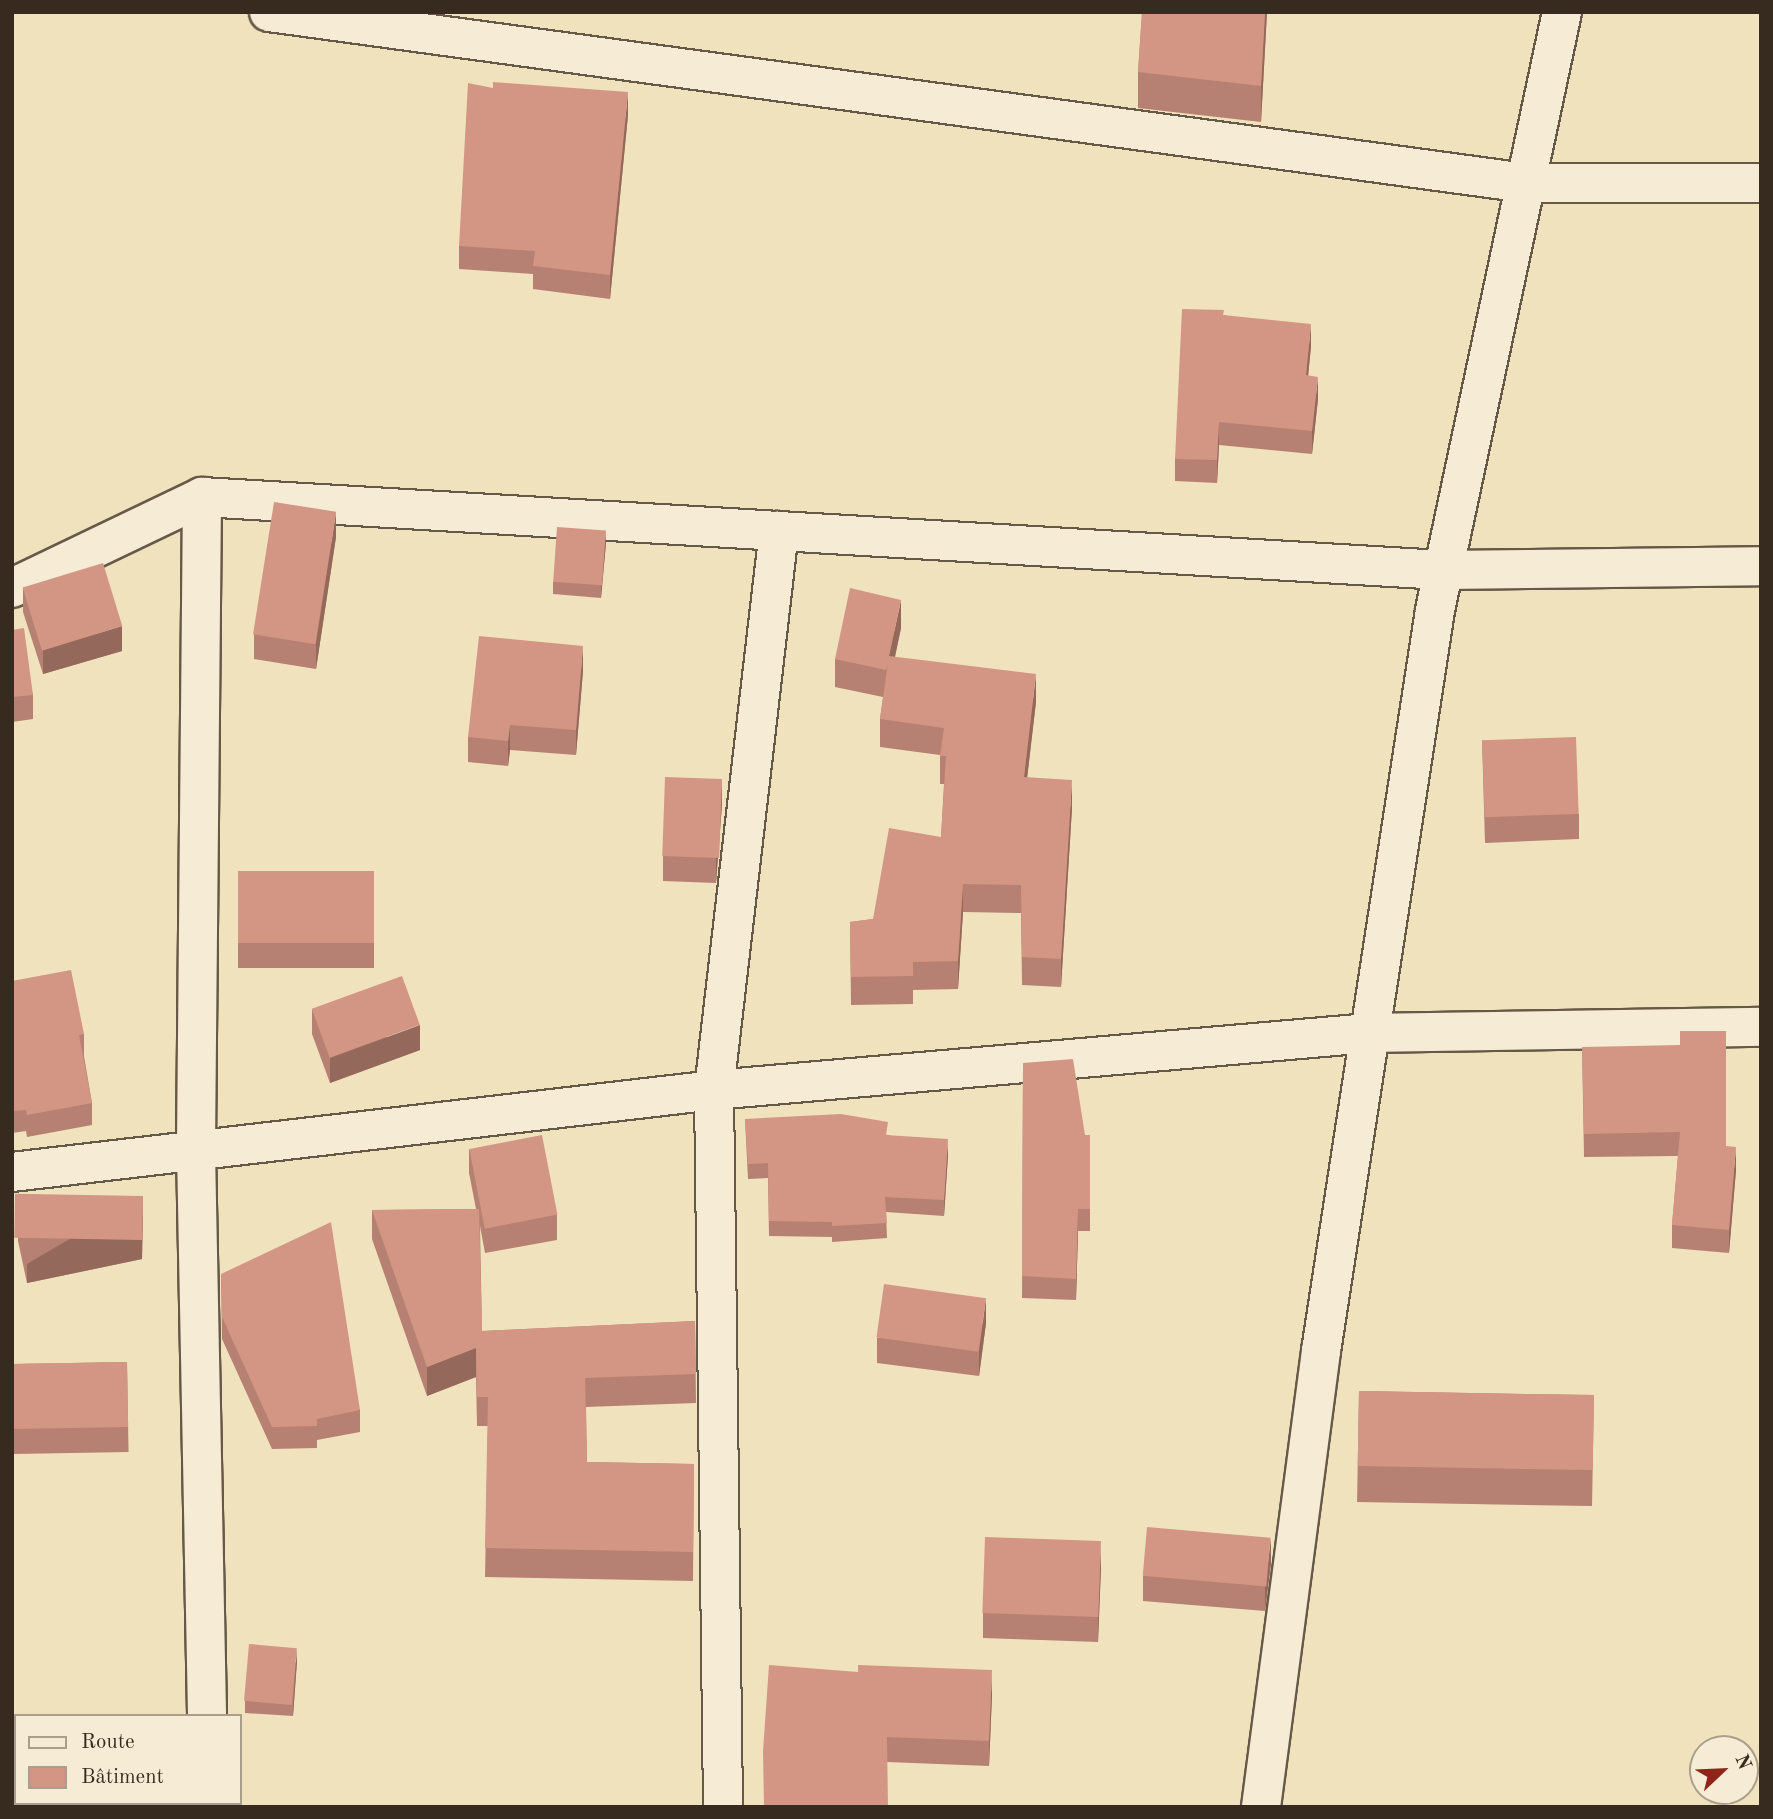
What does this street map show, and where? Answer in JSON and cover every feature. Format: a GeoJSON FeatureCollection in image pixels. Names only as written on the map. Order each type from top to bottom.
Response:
{"type":"FeatureCollection","features":[{"type":"Feature","properties":{"kind":"street"},"geometry":{"type":"LineString","coordinates":[[269,12],[1526,183],[1761,183]]}},
{"type":"Feature","properties":{"kind":"street"},"geometry":{"type":"LineString","coordinates":[[1261,1807],[1321,1350],[1443,570],[1562,12]]}},
{"type":"Feature","properties":{"kind":"street"},"geometry":{"type":"LineString","coordinates":[[12,587],[202,497],[1443,570],[1761,566]]}},
{"type":"Feature","properties":{"kind":"street"},"geometry":{"type":"LineString","coordinates":[[202,497],[196,1151],[207,1714]]}},
{"type":"Feature","properties":{"kind":"street"},"geometry":{"type":"LineString","coordinates":[[723,1807],[714,1090],[779,531]]}},
{"type":"Feature","properties":{"kind":"street"},"geometry":{"type":"LineString","coordinates":[[12,1172],[714,1090],[1370,1033],[1761,1027]]}},
{"type":"Feature","properties":{"kind":"building"},"geometry":{"type":"Polygon","coordinates":[[[1142,12],[1265,12],[1261,86],[1138,72],[1142,12]]]}},
{"type":"Feature","properties":{"kind":"building"},"geometry":{"type":"Polygon","coordinates":[[[493,82],[628,92],[610,275],[533,266],[535,251],[459,246],[468,83],[493,88],[493,82]]]}},
{"type":"Feature","properties":{"kind":"building"},"geometry":{"type":"Polygon","coordinates":[[[1182,309],[1224,310],[1223,315],[1311,324],[1306,375],[1318,377],[1312,431],[1219,422],[1217,460],[1175,459],[1182,309]]]}},
{"type":"Feature","properties":{"kind":"building"},"geometry":{"type":"Polygon","coordinates":[[[274,502],[336,512],[315,644],[253,634],[274,502]]]}},
{"type":"Feature","properties":{"kind":"building"},"geometry":{"type":"Polygon","coordinates":[[[557,527],[606,530],[602,585],[553,582],[557,527]]]}},
{"type":"Feature","properties":{"kind":"building"},"geometry":{"type":"Polygon","coordinates":[[[103,563],[122,626],[42,651],[23,588],[103,563]]]}},
{"type":"Feature","properties":{"kind":"building"},"geometry":{"type":"Polygon","coordinates":[[[850,588],[901,600],[889,656],[1036,674],[1024,777],[1072,780],[1061,959],[1022,957],[1021,885],[963,884],[958,961],[913,962],[913,976],[851,977],[850,922],[873,919],[889,828],[941,837],[946,756],[940,756],[944,728],[880,719],[888,663],[886,670],[835,659],[850,588]]]}},
{"type":"Feature","properties":{"kind":"building"},"geometry":{"type":"Polygon","coordinates":[[[24,628],[33,695],[12,697],[12,630],[24,628]]]}},
{"type":"Feature","properties":{"kind":"building"},"geometry":{"type":"Polygon","coordinates":[[[479,636],[583,646],[576,730],[510,725],[508,741],[468,737],[479,636]]]}},
{"type":"Feature","properties":{"kind":"building"},"geometry":{"type":"Polygon","coordinates":[[[1576,737],[1579,814],[1485,817],[1482,740],[1576,737]]]}},
{"type":"Feature","properties":{"kind":"building"},"geometry":{"type":"Polygon","coordinates":[[[665,777],[722,779],[719,858],[662,856],[665,777]]]}},
{"type":"Feature","properties":{"kind":"building"},"geometry":{"type":"Polygon","coordinates":[[[238,871],[374,871],[374,943],[238,943],[238,871]]]}},
{"type":"Feature","properties":{"kind":"building"},"geometry":{"type":"Polygon","coordinates":[[[71,970],[84,1034],[79,1035],[92,1103],[27,1115],[26,1110],[12,1111],[12,981],[71,970]]]}},
{"type":"Feature","properties":{"kind":"building"},"geometry":{"type":"Polygon","coordinates":[[[402,976],[420,1025],[330,1058],[312,1009],[402,976]]]}},
{"type":"Feature","properties":{"kind":"building"},"geometry":{"type":"Polygon","coordinates":[[[1680,1031],[1726,1031],[1726,1146],[1736,1147],[1729,1230],[1672,1225],[1680,1132],[1584,1134],[1582,1047],[1680,1045],[1680,1031]]]}},
{"type":"Feature","properties":{"kind":"building"},"geometry":{"type":"Polygon","coordinates":[[[1073,1059],[1085,1135],[1090,1135],[1090,1209],[1078,1209],[1076,1279],[1022,1276],[1023,1063],[1073,1059]]]}},
{"type":"Feature","properties":{"kind":"building"},"geometry":{"type":"Polygon","coordinates":[[[841,1114],[888,1122],[886,1135],[948,1139],[944,1200],[885,1197],[887,1223],[832,1226],[832,1222],[769,1221],[768,1163],[748,1164],[745,1119],[841,1114]]]}},
{"type":"Feature","properties":{"kind":"building"},"geometry":{"type":"Polygon","coordinates":[[[542,1135],[557,1215],[485,1229],[469,1149],[542,1135]]]}},
{"type":"Feature","properties":{"kind":"building"},"geometry":{"type":"Polygon","coordinates":[[[15,1194],[143,1196],[142,1240],[14,1238],[15,1194]]]}},
{"type":"Feature","properties":{"kind":"building"},"geometry":{"type":"Polygon","coordinates":[[[479,1209],[482,1331],[695,1321],[696,1374],[585,1378],[587,1462],[694,1464],[693,1552],[485,1548],[488,1397],[477,1397],[476,1348],[427,1367],[372,1210],[479,1209]]]}},
{"type":"Feature","properties":{"kind":"building"},"geometry":{"type":"Polygon","coordinates":[[[331,1222],[360,1410],[317,1419],[317,1426],[272,1427],[222,1317],[221,1274],[331,1222]]]}},
{"type":"Feature","properties":{"kind":"building"},"geometry":{"type":"Polygon","coordinates":[[[884,1284],[986,1298],[978,1352],[876,1337],[884,1284]]]}},
{"type":"Feature","properties":{"kind":"building"},"geometry":{"type":"Polygon","coordinates":[[[127,1362],[128,1427],[13,1429],[12,1364],[127,1362]]]}},
{"type":"Feature","properties":{"kind":"building"},"geometry":{"type":"Polygon","coordinates":[[[1359,1391],[1594,1395],[1593,1470],[1358,1466],[1359,1391]]]}},
{"type":"Feature","properties":{"kind":"building"},"geometry":{"type":"Polygon","coordinates":[[[1147,1527],[1271,1538],[1266,1587],[1143,1576],[1147,1527]]]}},
{"type":"Feature","properties":{"kind":"building"},"geometry":{"type":"Polygon","coordinates":[[[985,1537],[1101,1541],[1098,1617],[982,1613],[985,1537]]]}},
{"type":"Feature","properties":{"kind":"building"},"geometry":{"type":"Polygon","coordinates":[[[249,1644],[297,1648],[292,1705],[244,1701],[249,1644]]]}},
{"type":"Feature","properties":{"kind":"building"},"geometry":{"type":"Polygon","coordinates":[[[769,1665],[858,1672],[858,1665],[992,1670],[989,1741],[887,1737],[888,1807],[764,1807],[763,1751],[769,1665]]]}}]}
